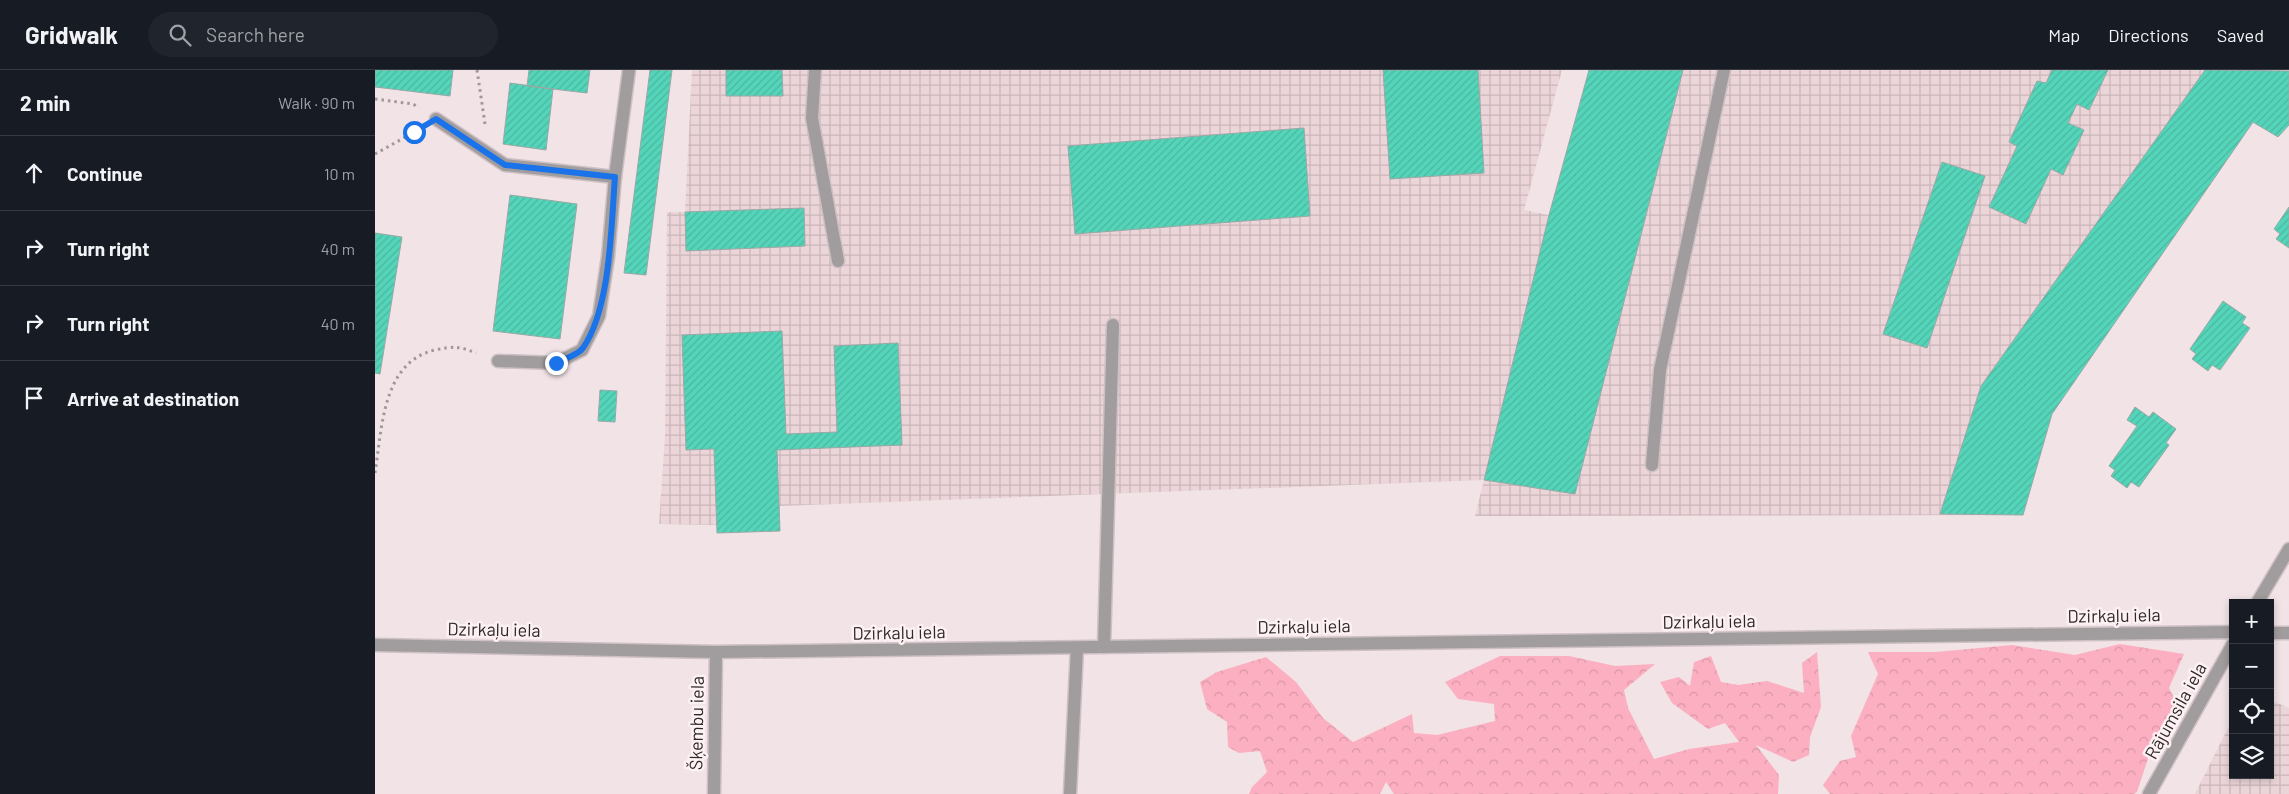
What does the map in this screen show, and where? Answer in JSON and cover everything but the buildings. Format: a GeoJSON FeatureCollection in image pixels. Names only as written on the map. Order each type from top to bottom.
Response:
{"type":"FeatureCollection","features":[{"type":"Feature","properties":{"kind":"street"},"geometry":{"type":"LineString","coordinates":[[498,361],[556,363],[582,350],[599,316],[608,257],[615,177],[629,70]]}},
{"type":"Feature","properties":{"kind":"street"},"geometry":{"type":"LineString","coordinates":[[815,70],[812,118],[839,262]]}},
{"type":"Feature","properties":{"kind":"street"},"geometry":{"type":"LineString","coordinates":[[1652,464],[1660,370],[1724,70]]}},
{"type":"Feature","properties":{"kind":"street"},"geometry":{"type":"LineString","coordinates":[[436,119],[484,149],[505,165],[615,177]]}},
{"type":"Feature","properties":{"kind":"street"},"geometry":{"type":"LineString","coordinates":[[1104,647],[1113,325]]}},
{"type":"Feature","properties":{"kind":"street"},"geometry":{"type":"LineString","coordinates":[[2259,599],[2289,549]]}},
{"type":"Feature","properties":{"kind":"street","name":"Dzirkaļu iela"},"geometry":{"type":"LineString","coordinates":[[375,645],[716,652],[2229,632]]}},
{"type":"Feature","properties":{"kind":"street"},"geometry":{"type":"LineString","coordinates":[[2274,633],[2289,633]]}},
{"type":"Feature","properties":{"kind":"street"},"geometry":{"type":"LineString","coordinates":[[1070,794],[1077,648]]}},
{"type":"Feature","properties":{"kind":"street","name":"Rājumsila iela"},"geometry":{"type":"LineString","coordinates":[[2149,794],[2229,651]]}},
{"type":"Feature","properties":{"kind":"street","name":"Šķembu iela"},"geometry":{"type":"LineString","coordinates":[[714,794],[716,652]]}},
{"type":"Feature","properties":{"kind":"path"},"geometry":{"type":"LineString","coordinates":[[477,70],[485,119],[484,149]]}},
{"type":"Feature","properties":{"kind":"path"},"geometry":{"type":"LineString","coordinates":[[375,99],[413,104],[436,119],[375,154]]}},
{"type":"Feature","properties":{"kind":"path"},"geometry":{"type":"LineString","coordinates":[[375,473],[385,407],[399,372],[425,352],[456,345],[498,361]]}},
{"type":"Feature","properties":{"kind":"shaded area"},"geometry":{"type":"Polygon","coordinates":[[[692,70],[1562,70],[1524,210],[1549,215],[1589,70],[2289,70],[2289,125],[2278,137],[2253,123],[2052,414],[2023,515],[1475,516],[1484,480],[780,506],[780,531],[717,533],[717,525],[659,524],[665,437],[667,212],[685,212],[692,70]]]}},
{"type":"Feature","properties":{"kind":"shaded area"},"geometry":{"type":"Polygon","coordinates":[[[2274,702],[2289,708],[2289,794],[2195,794],[2229,726],[2229,779],[2274,779],[2274,702]]]}},
{"type":"Feature","properties":{"kind":"green space"},"geometry":{"type":"Polygon","coordinates":[[[2120,644],[2184,654],[2169,688],[2181,712],[2168,740],[2152,746],[2137,792],[2134,794],[1830,794],[1823,785],[1840,761],[1856,757],[1851,736],[1878,674],[1868,652],[1936,652],[2012,645],[2075,655],[2120,644]]]}},
{"type":"Feature","properties":{"kind":"green space"},"geometry":{"type":"Polygon","coordinates":[[[1817,652],[1821,707],[1810,737],[1809,755],[1793,762],[1756,745],[1779,775],[1778,794],[1394,794],[1386,782],[1380,794],[1249,794],[1252,787],[1267,772],[1260,751],[1239,753],[1228,747],[1227,722],[1207,709],[1200,682],[1217,672],[1266,657],[1296,682],[1323,718],[1353,742],[1412,714],[1414,733],[1437,735],[1495,721],[1494,704],[1458,699],[1445,682],[1500,656],[1569,656],[1615,666],[1655,664],[1624,690],[1628,708],[1654,759],[1689,749],[1739,742],[1725,723],[1708,729],[1672,703],[1660,682],[1679,677],[1690,686],[1694,662],[1711,656],[1721,682],[1738,685],[1767,681],[1804,693],[1802,663],[1817,652]]]}},
{"type":"Feature","properties":{"kind":"route"},"geometry":{"type":"LineString","coordinates":[[414,132],[436,119],[484,149],[505,165],[615,177],[608,257],[599,316],[582,350],[556,363]]}}]}
